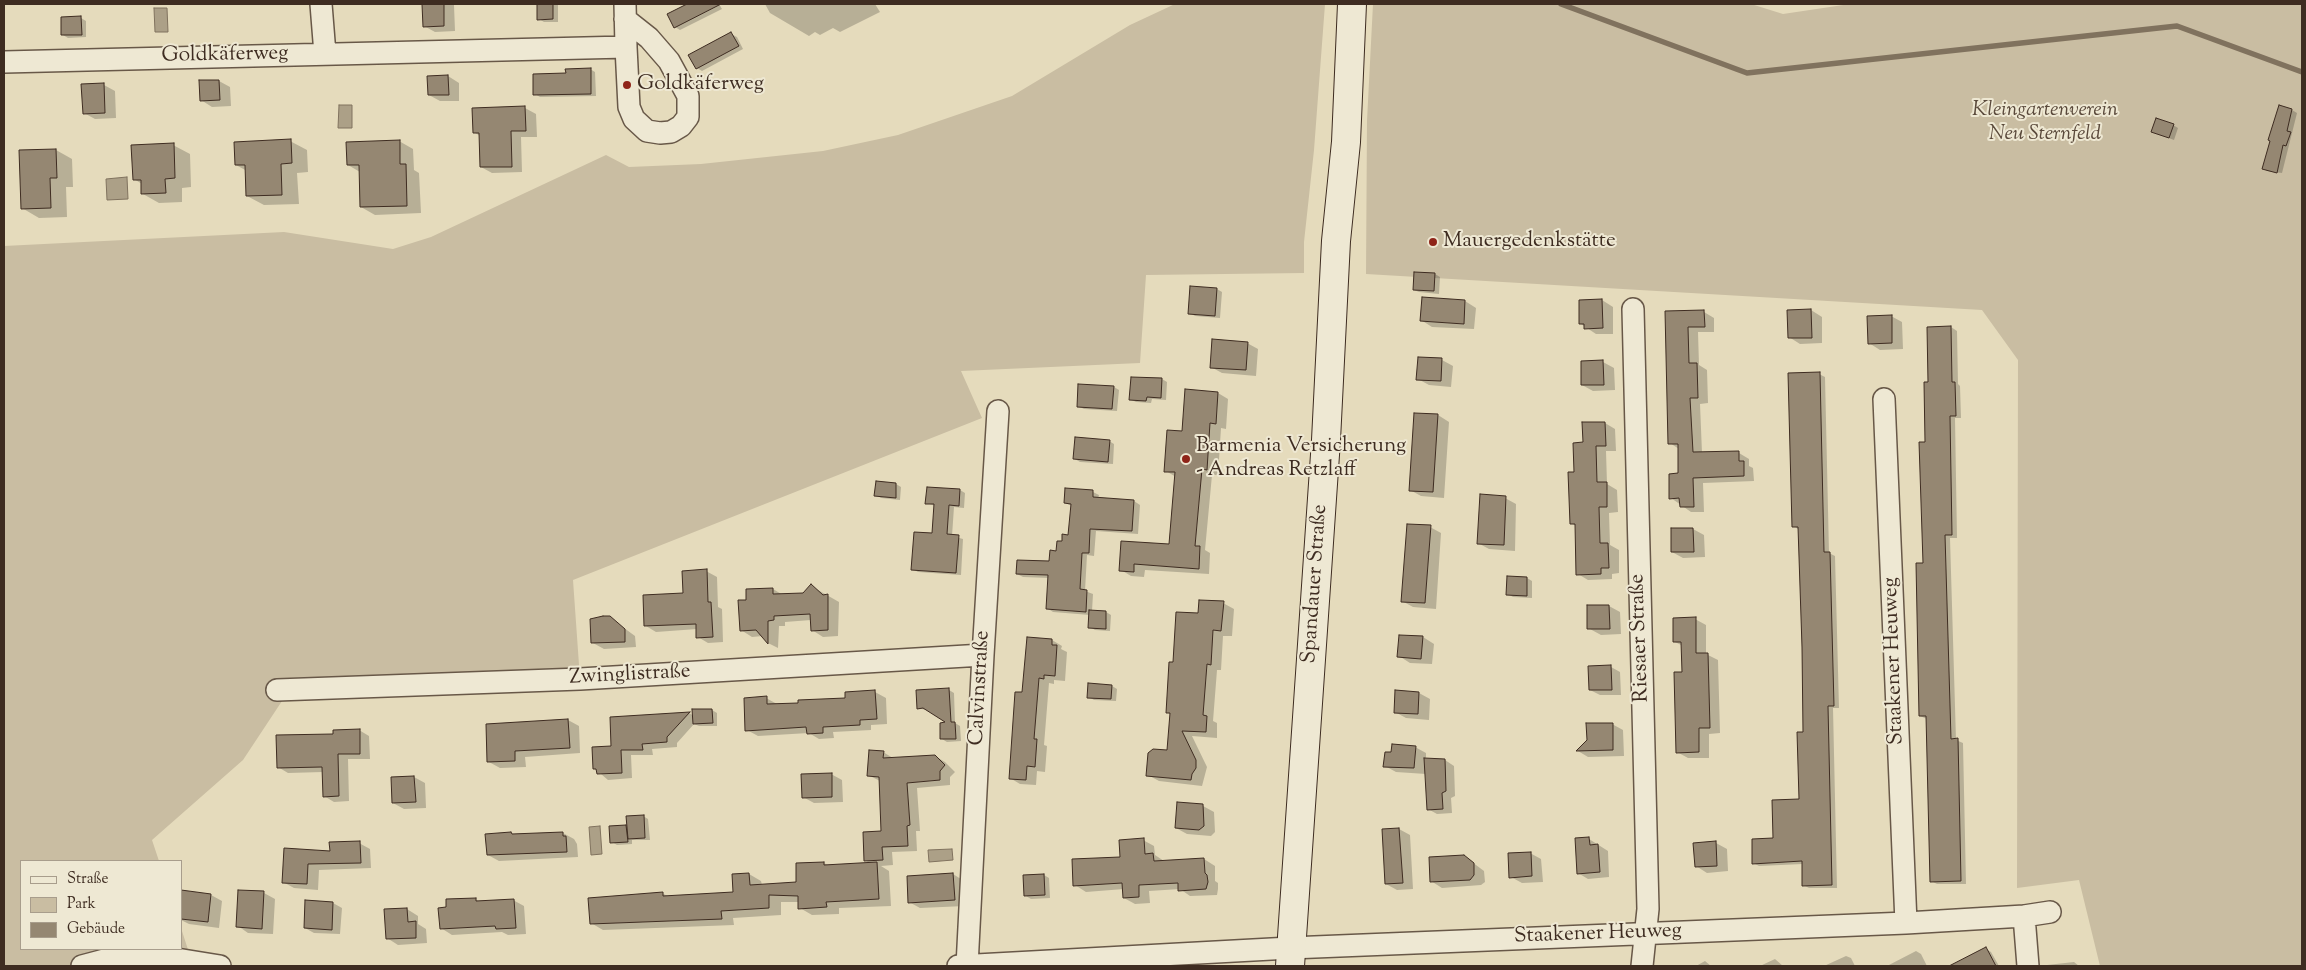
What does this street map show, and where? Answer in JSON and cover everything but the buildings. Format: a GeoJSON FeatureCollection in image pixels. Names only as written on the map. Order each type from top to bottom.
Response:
{"type":"FeatureCollection","features":[{"type":"Feature","properties":{"kind":"main road","name":"Spandauer Straße"},"geometry":{"type":"LineString","coordinates":[[1290,957],[1326,450],[1336,241],[1346,142],[1352,4]]}},
{"type":"Feature","properties":{"kind":"street"},"geometry":{"type":"LineString","coordinates":[[321,4],[324,54]]}},
{"type":"Feature","properties":{"kind":"street"},"geometry":{"type":"LineString","coordinates":[[625,11],[669,61],[688,96],[688,117],[681,126],[671,132],[660,134],[648,131],[634,119],[629,107],[625,11]]}},
{"type":"Feature","properties":{"kind":"street","name":"Goldkäferweg"},"geometry":{"type":"LineString","coordinates":[[4,62],[626,47]]}},
{"type":"Feature","properties":{"kind":"street","name":"Riesaer Straße"},"geometry":{"type":"LineString","coordinates":[[1633,309],[1648,909],[1642,966]]}},
{"type":"Feature","properties":{"kind":"street","name":"Staakener Heuweg"},"geometry":{"type":"LineString","coordinates":[[1884,399],[1906,923]]}},
{"type":"Feature","properties":{"kind":"street","name":"Calvinstraße"},"geometry":{"type":"LineString","coordinates":[[964,966],[998,412]]}},
{"type":"Feature","properties":{"kind":"street","name":"Zwinglistraße"},"geometry":{"type":"LineString","coordinates":[[278,690],[580,679],[983,655]]}},
{"type":"Feature","properties":{"kind":"street","name":"Staakener Heuweg"},"geometry":{"type":"LineString","coordinates":[[964,966],[1290,957],[1646,933],[1906,923],[2024,916],[2050,912]]}},
{"type":"Feature","properties":{"kind":"street"},"geometry":{"type":"LineString","coordinates":[[2024,916],[2028,966]]}},
{"type":"Feature","properties":{"kind":"street"},"geometry":{"type":"LineString","coordinates":[[82,966],[116,957],[152,955],[220,966]]}},
{"type":"Feature","properties":{"kind":"green space"},"geometry":{"type":"Polygon","coordinates":[[[1175,4],[1325,4],[1314,150],[1304,242],[1304,273],[1146,275],[1140,363],[961,371],[982,418],[573,580],[580,679],[361,688],[282,701],[243,760],[152,840],[159,860],[20,860],[20,950],[182,950],[182,931],[192,962],[220,966],[4,966],[4,246],[284,232],[393,249],[431,237],[606,155],[629,167],[701,164],[823,151],[898,135],[1012,96],[1130,25],[1175,4]]]}},
{"type":"Feature","properties":{"kind":"green space","name":"Kleingartenverein Neu Sternfeld"},"geometry":{"type":"Polygon","coordinates":[[[1373,4],[1751,4],[1783,14],[1850,4],[2302,4],[2302,966],[2100,966],[2079,880],[2017,888],[2018,360],[1982,310],[1366,274],[1367,121],[1373,4]]]}},
{"type":"Feature","properties":{"kind":"shaded area"},"geometry":{"type":"Polygon","coordinates":[[[154,8],[167,8],[168,32],[155,32],[154,8]]]}},
{"type":"Feature","properties":{"kind":"shaded area"},"geometry":{"type":"Polygon","coordinates":[[[339,105],[352,105],[352,128],[338,128],[339,105]]]}},
{"type":"Feature","properties":{"kind":"shaded area"},"geometry":{"type":"Polygon","coordinates":[[[127,177],[128,199],[107,200],[106,179],[127,177]]]}},
{"type":"Feature","properties":{"kind":"shaded area"},"geometry":{"type":"Polygon","coordinates":[[[600,826],[602,854],[591,855],[589,827],[600,826]]]}},
{"type":"Feature","properties":{"kind":"shaded area"},"geometry":{"type":"Polygon","coordinates":[[[952,849],[953,860],[929,862],[928,850],[952,849]]]}},
{"type":"Feature","properties":{"kind":"waterway"},"geometry":{"type":"LineString","coordinates":[[1561,4],[1747,73],[2177,26],[2302,72]]}},
{"type":"Feature","properties":{"kind":"place","name":"Goldkäferweg"},"geometry":{"type":"Point","coordinates":[627,85]}},
{"type":"Feature","properties":{"kind":"place","name":"Mauergedenkstätte"},"geometry":{"type":"Point","coordinates":[1433,242]}},
{"type":"Feature","properties":{"kind":"place","name":"Barmenia Versicherung - Andreas Retzlaff"},"geometry":{"type":"Point","coordinates":[1186,459]}}]}
